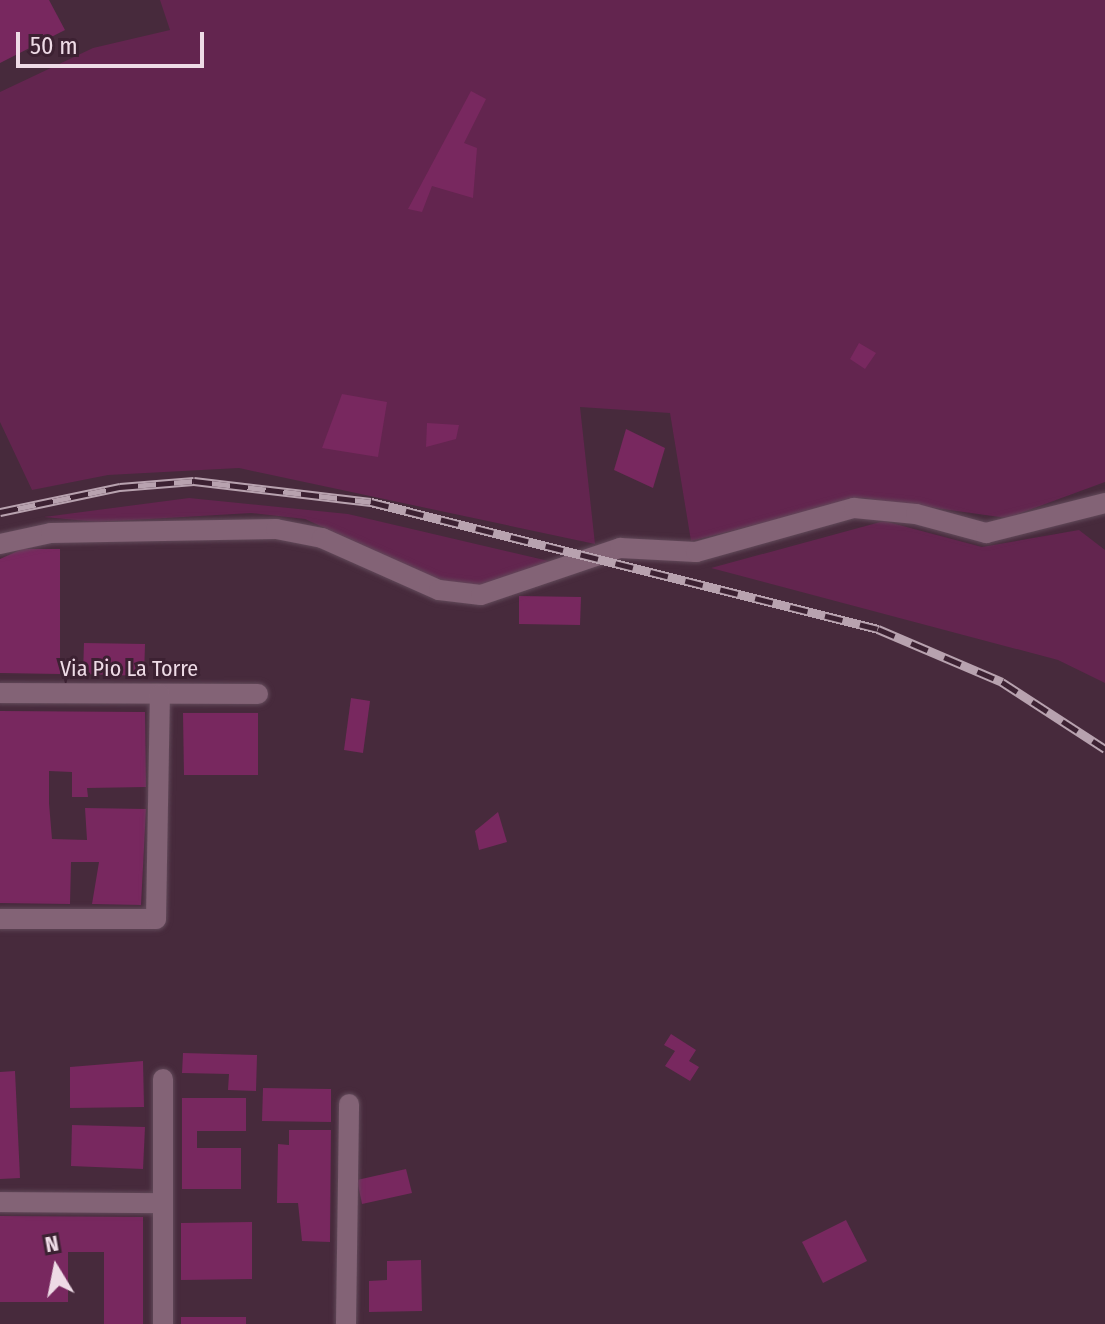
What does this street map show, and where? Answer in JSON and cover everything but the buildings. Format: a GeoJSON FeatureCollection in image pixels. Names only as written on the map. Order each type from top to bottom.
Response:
{"type":"FeatureCollection","features":[{"type":"Feature","properties":{"kind":"street"},"geometry":{"type":"LineString","coordinates":[[0,544],[51,533],[276,529],[322,538],[439,590],[481,595],[620,548],[696,552],[854,508],[916,514],[986,533],[1104,505]]}},
{"type":"Feature","properties":{"kind":"street","name":"Via Pio La Torre"},"geometry":{"type":"LineString","coordinates":[[0,693],[258,694]]}},
{"type":"Feature","properties":{"kind":"street"},"geometry":{"type":"LineString","coordinates":[[0,919],[156,919],[160,694]]}},
{"type":"Feature","properties":{"kind":"street"},"geometry":{"type":"LineString","coordinates":[[163,1079],[163,1324]]}},
{"type":"Feature","properties":{"kind":"street"},"geometry":{"type":"LineString","coordinates":[[346,1324],[349,1104]]}},
{"type":"Feature","properties":{"kind":"street"},"geometry":{"type":"LineString","coordinates":[[0,1202],[162,1203]]}},
{"type":"Feature","properties":{"kind":"shaded area"},"geometry":{"type":"Polygon","coordinates":[[[160,0],[1105,0],[1105,482],[1007,518],[863,498],[691,541],[670,413],[580,407],[595,544],[239,468],[108,475],[32,490],[0,422],[0,92],[93,48],[170,30],[160,0]]]}},
{"type":"Feature","properties":{"kind":"shaded area"},"geometry":{"type":"Polygon","coordinates":[[[189,498],[348,514],[553,562],[478,588],[455,587],[305,519],[251,513],[98,522],[44,517],[189,498]]]}},
{"type":"Feature","properties":{"kind":"shaded area"},"geometry":{"type":"Polygon","coordinates":[[[884,521],[982,547],[1079,530],[1105,550],[1105,683],[1058,660],[711,568],[884,521]]]}},
{"type":"Feature","properties":{"kind":"railway"},"geometry":{"type":"LineString","coordinates":[[0,512],[120,487],[194,481],[371,502],[878,629],[1002,682],[1105,749]]}}]}
